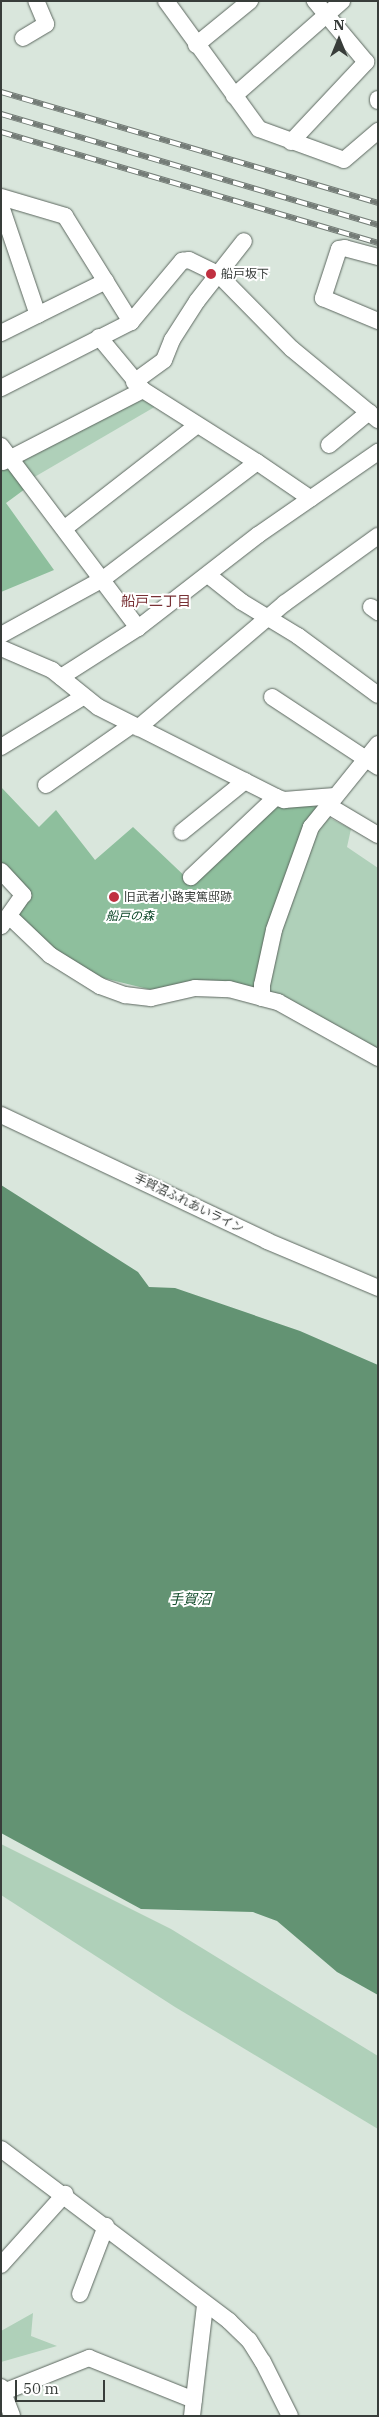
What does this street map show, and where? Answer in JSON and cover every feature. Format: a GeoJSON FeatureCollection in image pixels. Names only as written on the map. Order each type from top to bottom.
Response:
{"type":"FeatureCollection","features":[{"type":"Feature","properties":{"kind":"street"},"geometry":{"type":"LineString","coordinates":[[23,38],[46,24],[36,1]]}},
{"type":"Feature","properties":{"kind":"street"},"geometry":{"type":"LineString","coordinates":[[166,1],[259,130],[344,160],[378,131]]}},
{"type":"Feature","properties":{"kind":"street"},"geometry":{"type":"LineString","coordinates":[[196,45],[250,1]]}},
{"type":"Feature","properties":{"kind":"street"},"geometry":{"type":"LineString","coordinates":[[291,142],[366,62],[314,1]]}},
{"type":"Feature","properties":{"kind":"street"},"geometry":{"type":"LineString","coordinates":[[234,96],[342,1]]}},
{"type":"Feature","properties":{"kind":"street"},"geometry":{"type":"LineString","coordinates":[[1,197],[65,216],[131,322]]}},
{"type":"Feature","properties":{"kind":"street"},"geometry":{"type":"LineString","coordinates":[[1,206],[38,315]]}},
{"type":"Feature","properties":{"kind":"street"},"geometry":{"type":"LineString","coordinates":[[138,628],[65,528],[5,456],[139,386],[164,360],[172,340],[218,274],[244,241]]}},
{"type":"Feature","properties":{"kind":"street"},"geometry":{"type":"LineString","coordinates":[[378,257],[345,248],[339,249],[324,298],[378,321]]}},
{"type":"Feature","properties":{"kind":"street"},"geometry":{"type":"LineString","coordinates":[[1,388],[131,322],[182,261],[197,262],[218,274],[292,349],[374,416],[330,445]]}},
{"type":"Feature","properties":{"kind":"street"},"geometry":{"type":"LineString","coordinates":[[1,332],[106,282]]}},
{"type":"Feature","properties":{"kind":"street"},"geometry":{"type":"LineString","coordinates":[[99,337],[139,386],[196,426],[257,462],[310,499]]}},
{"type":"Feature","properties":{"kind":"street"},"geometry":{"type":"LineString","coordinates":[[65,528],[196,426]]}},
{"type":"Feature","properties":{"kind":"street"},"geometry":{"type":"LineString","coordinates":[[61,677],[138,628],[310,499],[378,452]]}},
{"type":"Feature","properties":{"kind":"street"},"geometry":{"type":"LineString","coordinates":[[1,635],[103,579],[257,462]]}},
{"type":"Feature","properties":{"kind":"street"},"geometry":{"type":"LineString","coordinates":[[46,785],[135,727],[268,618],[378,536]]}},
{"type":"Feature","properties":{"kind":"street"},"geometry":{"type":"LineString","coordinates":[[208,575],[378,695]]}},
{"type":"Feature","properties":{"kind":"street"},"geometry":{"type":"LineString","coordinates":[[1,648],[29,658],[61,677],[83,697],[135,727],[276,797],[284,800],[332,801],[378,835]]}},
{"type":"Feature","properties":{"kind":"street"},"geometry":{"type":"LineString","coordinates":[[1,747],[83,697]]}},
{"type":"Feature","properties":{"kind":"street"},"geometry":{"type":"LineString","coordinates":[[272,697],[371,763]]}},
{"type":"Feature","properties":{"kind":"street"},"geometry":{"type":"LineString","coordinates":[[262,998],[274,930],[290,879],[311,827],[332,801],[371,763],[378,744]]}},
{"type":"Feature","properties":{"kind":"street"},"geometry":{"type":"LineString","coordinates":[[182,832],[245,781]]}},
{"type":"Feature","properties":{"kind":"street"},"geometry":{"type":"LineString","coordinates":[[191,878],[276,797]]}},
{"type":"Feature","properties":{"kind":"street"},"geometry":{"type":"LineString","coordinates":[[1,871],[23,895],[5,921],[50,955],[100,986],[126,995],[151,998],[195,988],[229,989],[278,1002],[378,1058]]}},
{"type":"Feature","properties":{"kind":"street","name":"手賀沼ふれあいライン"},"geometry":{"type":"LineString","coordinates":[[1,1115],[267,1241],[378,1288]]}},
{"type":"Feature","properties":{"kind":"street"},"geometry":{"type":"LineString","coordinates":[[1,2148],[65,2194],[205,2305],[229,2321],[248,2340],[290,2416]]}},
{"type":"Feature","properties":{"kind":"street"},"geometry":{"type":"LineString","coordinates":[[1,2266],[65,2194]]}},
{"type":"Feature","properties":{"kind":"street"},"geometry":{"type":"LineString","coordinates":[[80,2294],[106,2226]]}},
{"type":"Feature","properties":{"kind":"street"},"geometry":{"type":"LineString","coordinates":[[12,2416],[2,2391],[88,2358],[193,2408],[205,2305]]}},
{"type":"Feature","properties":{"kind":"shaded area"},"geometry":{"type":"Polygon","coordinates":[[[143,394],[158,405],[31,479],[16,460],[143,394]]]}},
{"type":"Feature","properties":{"kind":"shaded area"},"geometry":{"type":"Polygon","coordinates":[[[328,817],[351,829],[347,847],[378,868],[378,1052],[267,995],[278,931],[317,830],[328,817]]]}},
{"type":"Feature","properties":{"kind":"shaded area"},"geometry":{"type":"Polygon","coordinates":[[[1,1844],[171,1929],[378,2056],[378,2129],[175,2007],[1,1895],[1,1844]]]}},
{"type":"Feature","properties":{"kind":"shaded area"},"geometry":{"type":"Polygon","coordinates":[[[33,2313],[31,2336],[57,2346],[1,2362],[1,2331],[33,2313]]]}},
{"type":"Feature","properties":{"kind":"green space"},"geometry":{"type":"Polygon","coordinates":[[[7,467],[25,489],[6,503],[54,570],[1,592],[1,469],[7,467]]]}},
{"type":"Feature","properties":{"kind":"green space","name":"船戸の森"},"geometry":{"type":"Polygon","coordinates":[[[1,787],[39,827],[56,810],[95,860],[133,827],[192,883],[279,803],[322,807],[254,989],[148,989],[103,978],[56,952],[17,917],[28,892],[1,869],[1,787]]]}},
{"type":"Feature","properties":{"kind":"water","name":"手賀沼"},"geometry":{"type":"Polygon","coordinates":[[[1,1185],[138,1272],[149,1287],[175,1288],[300,1331],[378,1365],[378,1995],[337,1972],[277,1921],[253,1912],[141,1909],[1,1833],[1,1185]]]}},
{"type":"Feature","properties":{"kind":"railway"},"geometry":{"type":"LineString","coordinates":[[1,92],[378,203]]}},
{"type":"Feature","properties":{"kind":"railway"},"geometry":{"type":"LineString","coordinates":[[1,114],[378,225]]}},
{"type":"Feature","properties":{"kind":"railway"},"geometry":{"type":"LineString","coordinates":[[1,132],[378,243]]}},
{"type":"Feature","properties":{"kind":"place","name":"船戸坂下"},"geometry":{"type":"Point","coordinates":[211,274]}},
{"type":"Feature","properties":{"kind":"place","name":"旧武者小路実篤邸跡"},"geometry":{"type":"Point","coordinates":[114,897]}},
{"type":"Feature","properties":{"kind":"district","name":"船戸二丁目"},"geometry":{"type":"Point","coordinates":[156,601]}}]}
